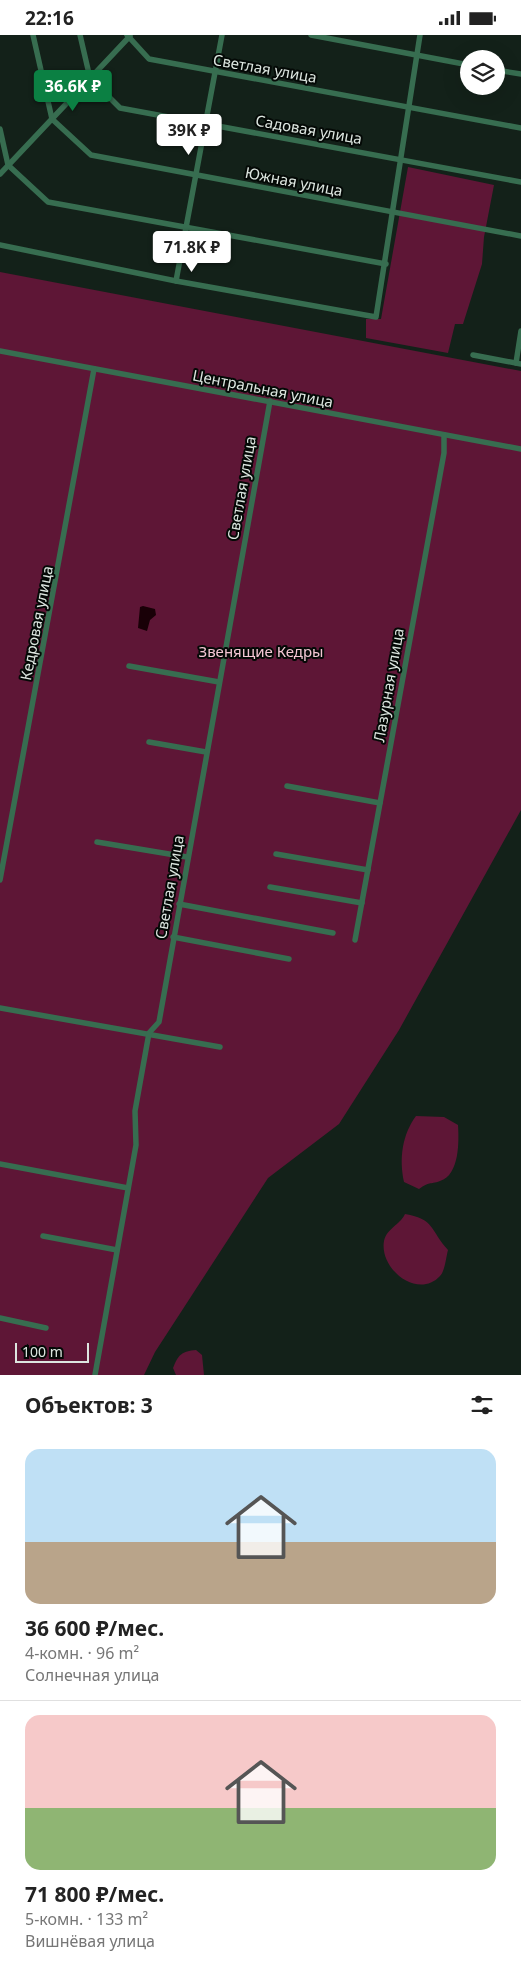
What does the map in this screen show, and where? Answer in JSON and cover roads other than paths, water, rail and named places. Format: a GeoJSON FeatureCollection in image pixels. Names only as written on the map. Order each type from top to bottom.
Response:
{"type":"FeatureCollection","features":[{"type":"Feature","properties":{"kind":"street"},"geometry":{"type":"LineString","coordinates":[[33,35],[52,119]]}},
{"type":"Feature","properties":{"kind":"street"},"geometry":{"type":"LineString","coordinates":[[80,35],[90,78]]}},
{"type":"Feature","properties":{"kind":"street"},"geometry":{"type":"LineString","coordinates":[[176,281],[222,35]]}},
{"type":"Feature","properties":{"kind":"street"},"geometry":{"type":"LineString","coordinates":[[311,35],[460,63]]}},
{"type":"Feature","properties":{"kind":"street"},"geometry":{"type":"LineString","coordinates":[[0,245],[176,281],[376,317],[386,264],[420,35]]}},
{"type":"Feature","properties":{"kind":"street"},"geometry":{"type":"LineString","coordinates":[[0,174],[129,36]]}},
{"type":"Feature","properties":{"kind":"street","name":"Светлая улица"},"geometry":{"type":"LineString","coordinates":[[129,36],[149,59],[521,128]]}},
{"type":"Feature","properties":{"kind":"street"},"geometry":{"type":"LineString","coordinates":[[505,71],[521,74]]}},
{"type":"Feature","properties":{"kind":"street","name":"Садовая улица"},"geometry":{"type":"LineString","coordinates":[[90,78],[120,108],[521,182]]}},
{"type":"Feature","properties":{"kind":"street","name":"Южная улица"},"geometry":{"type":"LineString","coordinates":[[52,119],[91,155],[521,236]]}},
{"type":"Feature","properties":{"kind":"street"},"geometry":{"type":"LineString","coordinates":[[0,129],[8,165],[48,201],[386,264]]}},
{"type":"Feature","properties":{"kind":"street"},"geometry":{"type":"LineString","coordinates":[[473,355],[518,364],[521,331]]}},
{"type":"Feature","properties":{"kind":"street","name":"Центральная улица"},"geometry":{"type":"LineString","coordinates":[[0,351],[521,449]]}},
{"type":"Feature","properties":{"kind":"street","name":"Кедровая улица"},"geometry":{"type":"LineString","coordinates":[[0,880],[94,369]]}},
{"type":"Feature","properties":{"kind":"street","name":"Светлая улица"},"geometry":{"type":"LineString","coordinates":[[95,1375],[136,1145],[135,1111],[149,1033],[159,1021],[186,857],[270,401]]}},
{"type":"Feature","properties":{"kind":"street","name":"Лазурная улица"},"geometry":{"type":"LineString","coordinates":[[355,940],[444,453],[444,435]]}},
{"type":"Feature","properties":{"kind":"street"},"geometry":{"type":"LineString","coordinates":[[129,666],[219,682]]}},
{"type":"Feature","properties":{"kind":"street"},"geometry":{"type":"LineString","coordinates":[[149,742],[206,753]]}},
{"type":"Feature","properties":{"kind":"street"},"geometry":{"type":"LineString","coordinates":[[287,786],[380,803]]}},
{"type":"Feature","properties":{"kind":"street"},"geometry":{"type":"LineString","coordinates":[[97,842],[186,857]]}},
{"type":"Feature","properties":{"kind":"street"},"geometry":{"type":"LineString","coordinates":[[276,854],[368,870]]}},
{"type":"Feature","properties":{"kind":"street"},"geometry":{"type":"LineString","coordinates":[[270,887],[362,903]]}},
{"type":"Feature","properties":{"kind":"street"},"geometry":{"type":"LineString","coordinates":[[179,904],[333,933]]}},
{"type":"Feature","properties":{"kind":"street"},"geometry":{"type":"LineString","coordinates":[[173,937],[289,959]]}},
{"type":"Feature","properties":{"kind":"street"},"geometry":{"type":"LineString","coordinates":[[0,1008],[220,1047]]}},
{"type":"Feature","properties":{"kind":"street"},"geometry":{"type":"LineString","coordinates":[[0,1164],[128,1189]]}},
{"type":"Feature","properties":{"kind":"street"},"geometry":{"type":"LineString","coordinates":[[42,1236],[117,1250]]}},
{"type":"Feature","properties":{"kind":"street"},"geometry":{"type":"LineString","coordinates":[[0,1318],[46,1328]]}},
{"type":"Feature","properties":{"kind":"park label","name":"Звенящие Кедры"},"geometry":{"type":"Point","coordinates":[261,651]}}]}
